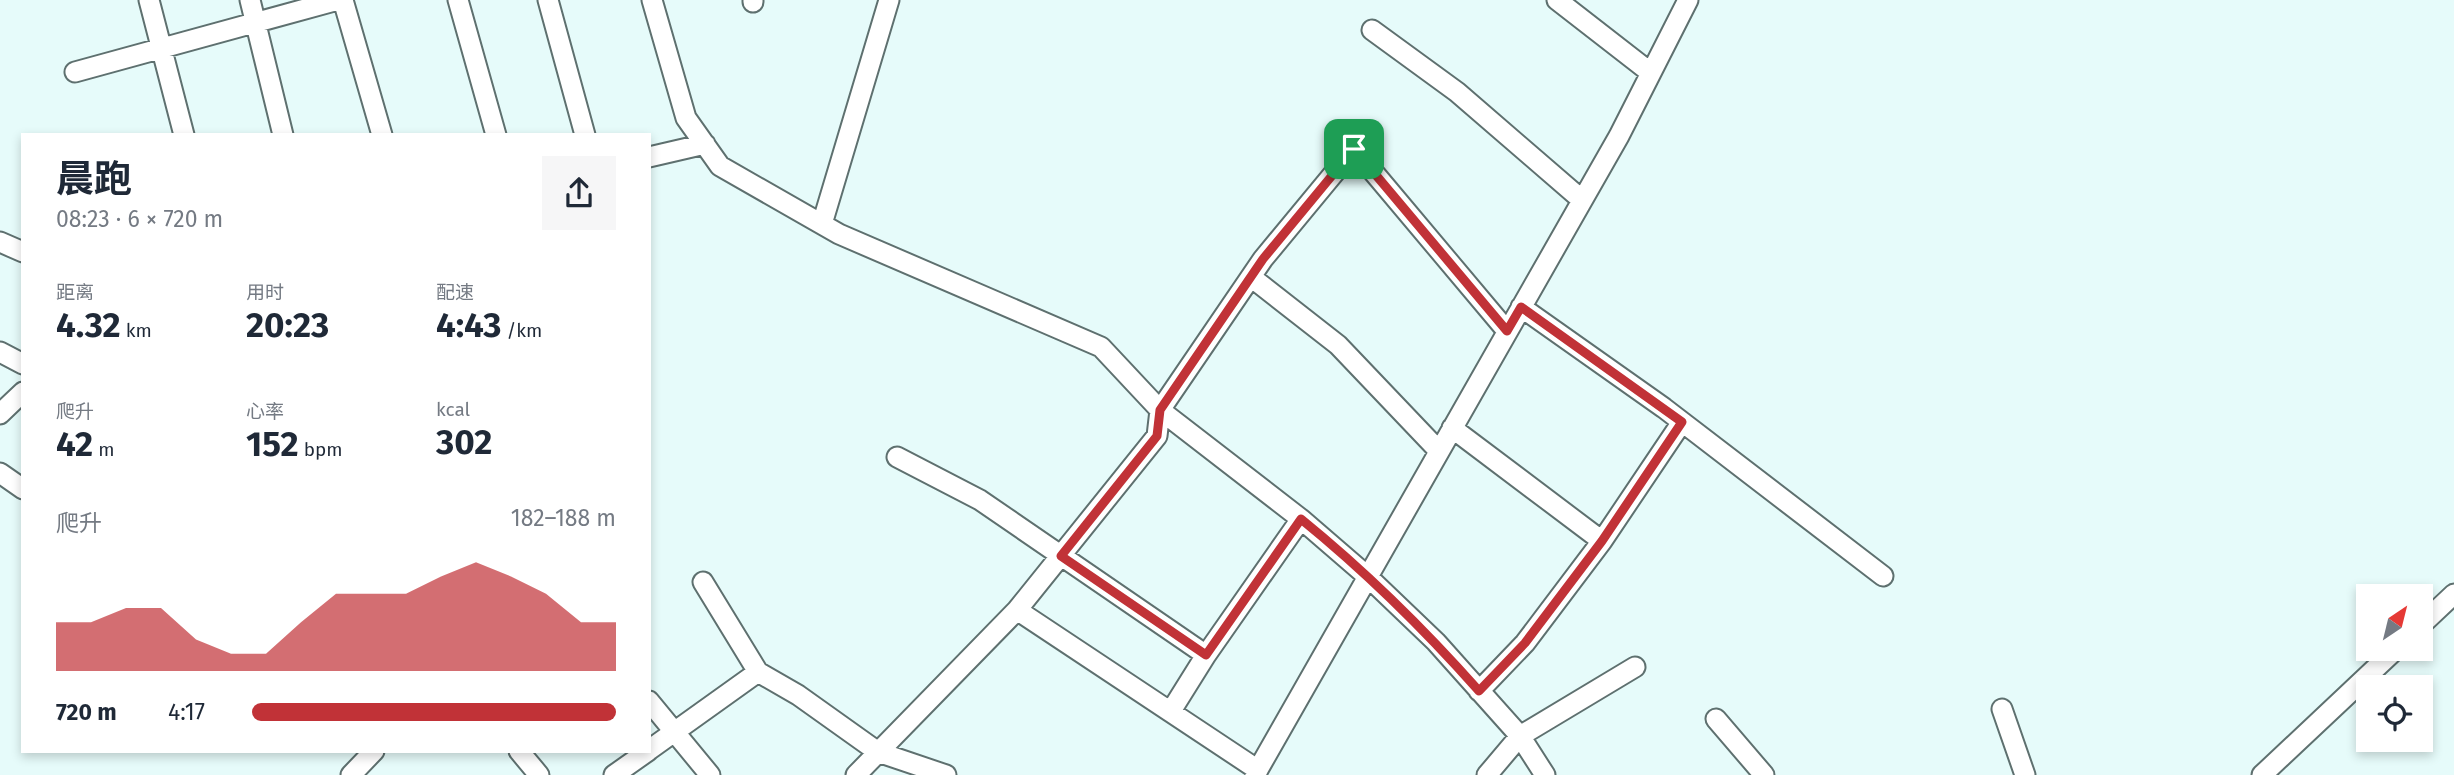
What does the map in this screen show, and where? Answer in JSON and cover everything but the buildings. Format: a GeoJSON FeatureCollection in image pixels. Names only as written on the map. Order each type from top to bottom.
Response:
{"type":"FeatureCollection","features":[{"type":"Feature","properties":{"kind":"street"},"geometry":{"type":"LineString","coordinates":[[149,0],[183,133]]}},
{"type":"Feature","properties":{"kind":"street"},"geometry":{"type":"LineString","coordinates":[[250,0],[283,133]]}},
{"type":"Feature","properties":{"kind":"street"},"geometry":{"type":"LineString","coordinates":[[75,72],[340,0],[381,133]]}},
{"type":"Feature","properties":{"kind":"street"},"geometry":{"type":"LineString","coordinates":[[458,0],[495,133]]}},
{"type":"Feature","properties":{"kind":"street"},"geometry":{"type":"LineString","coordinates":[[548,0],[584,133]]}},
{"type":"Feature","properties":{"kind":"street"},"geometry":{"type":"LineString","coordinates":[[652,0],[686,118],[720,166],[839,234],[1101,347],[1160,410],[1301,519],[1367,576],[1436,642],[1520,736],[1545,775]]}},
{"type":"Feature","properties":{"kind":"street"},"geometry":{"type":"LineString","coordinates":[[822,224],[889,0]]}},
{"type":"Feature","properties":{"kind":"street"},"geometry":{"type":"LineString","coordinates":[[1557,0],[1651,73]]}},
{"type":"Feature","properties":{"kind":"street"},"geometry":{"type":"LineString","coordinates":[[1017,610],[1257,772],[1619,136],[1688,0]]}},
{"type":"Feature","properties":{"kind":"street"},"geometry":{"type":"LineString","coordinates":[[1372,30],[1457,92],[1582,200]]}},
{"type":"Feature","properties":{"kind":"street"},"geometry":{"type":"LineString","coordinates":[[651,157],[705,144]]}},
{"type":"Feature","properties":{"kind":"street"},"geometry":{"type":"LineString","coordinates":[[856,775],[1017,610],[1157,436],[1160,410],[1251,277],[1354,149],[1507,331]]}},
{"type":"Feature","properties":{"kind":"street"},"geometry":{"type":"LineString","coordinates":[[0,242],[21,251]]}},
{"type":"Feature","properties":{"kind":"street"},"geometry":{"type":"LineString","coordinates":[[1251,277],[1338,345],[1439,451]]}},
{"type":"Feature","properties":{"kind":"street"},"geometry":{"type":"LineString","coordinates":[[1521,307],[1682,422],[1884,576]]}},
{"type":"Feature","properties":{"kind":"street"},"geometry":{"type":"LineString","coordinates":[[0,352],[21,363]]}},
{"type":"Feature","properties":{"kind":"street"},"geometry":{"type":"LineString","coordinates":[[0,414],[21,394]]}},
{"type":"Feature","properties":{"kind":"street"},"geometry":{"type":"LineString","coordinates":[[1479,691],[1525,643],[1602,541],[1682,422]]}},
{"type":"Feature","properties":{"kind":"street"},"geometry":{"type":"LineString","coordinates":[[1452,428],[1602,541]]}},
{"type":"Feature","properties":{"kind":"street"},"geometry":{"type":"LineString","coordinates":[[1157,436],[1195,438]]}},
{"type":"Feature","properties":{"kind":"street"},"geometry":{"type":"LineString","coordinates":[[897,457],[980,500],[1206,655]]}},
{"type":"Feature","properties":{"kind":"street"},"geometry":{"type":"LineString","coordinates":[[0,473],[21,488]]}},
{"type":"Feature","properties":{"kind":"street"},"geometry":{"type":"LineString","coordinates":[[1171,712],[1206,655],[1301,519]]}},
{"type":"Feature","properties":{"kind":"street"},"geometry":{"type":"LineString","coordinates":[[703,582],[758,672],[798,695],[878,751],[946,775]]}},
{"type":"Feature","properties":{"kind":"street"},"geometry":{"type":"LineString","coordinates":[[2433,614],[2454,594]]}},
{"type":"Feature","properties":{"kind":"street"},"geometry":{"type":"LineString","coordinates":[[2262,775],[2382,662]]}},
{"type":"Feature","properties":{"kind":"street"},"geometry":{"type":"LineString","coordinates":[[1487,775],[1520,736],[1635,667]]}},
{"type":"Feature","properties":{"kind":"street"},"geometry":{"type":"LineString","coordinates":[[651,749],[758,672]]}},
{"type":"Feature","properties":{"kind":"street"},"geometry":{"type":"LineString","coordinates":[[651,703],[710,775]]}},
{"type":"Feature","properties":{"kind":"street"},"geometry":{"type":"LineString","coordinates":[[2002,709],[2025,775]]}},
{"type":"Feature","properties":{"kind":"street"},"geometry":{"type":"LineString","coordinates":[[1716,719],[1764,775]]}},
{"type":"Feature","properties":{"kind":"street"},"geometry":{"type":"LineString","coordinates":[[351,775],[366,753]]}},
{"type":"Feature","properties":{"kind":"street"},"geometry":{"type":"LineString","coordinates":[[521,753],[539,775]]}},
{"type":"Feature","properties":{"kind":"street"},"geometry":{"type":"LineString","coordinates":[[614,775],[645,753]]}},
{"type":"Feature","properties":{"kind":"route"},"geometry":{"type":"LineString","coordinates":[[1354,149],[1507,331],[1521,307],[1682,422],[1602,541],[1525,643],[1479,691],[1436,642],[1367,576],[1301,519],[1206,655],[1061,556],[1157,436],[1160,410],[1263,259],[1354,149]]}}]}
